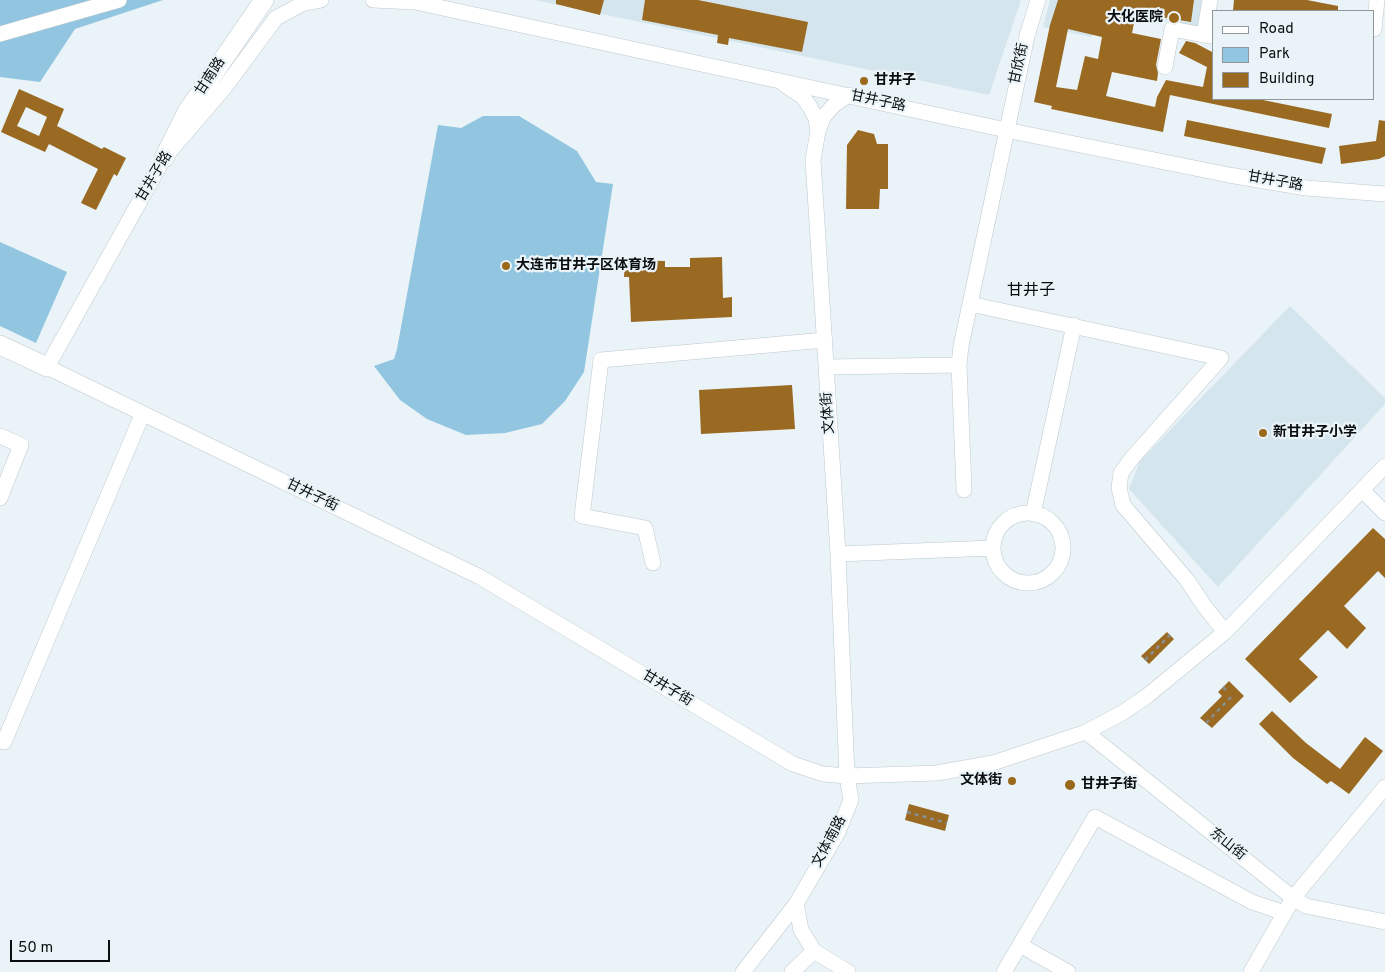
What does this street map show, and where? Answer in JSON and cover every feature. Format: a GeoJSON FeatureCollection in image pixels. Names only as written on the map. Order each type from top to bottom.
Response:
{"type":"FeatureCollection","features":[{"type":"Feature","properties":{"kind":"main road","name":"甘南路"},"geometry":{"type":"LineString","coordinates":[[164,158],[187,112],[264,0]]}},
{"type":"Feature","properties":{"kind":"main road"},"geometry":{"type":"LineString","coordinates":[[0,344],[47,367]]}},
{"type":"Feature","properties":{"kind":"street"},"geometry":{"type":"LineString","coordinates":[[0,34],[120,0]]}},
{"type":"Feature","properties":{"kind":"street","name":"甘井子路"},"geometry":{"type":"LineString","coordinates":[[47,367],[164,158],[225,87],[276,18],[304,3],[321,0]]}},
{"type":"Feature","properties":{"kind":"street","name":"甘井子路"},"geometry":{"type":"LineString","coordinates":[[374,0],[415,2],[1006,130],[1296,186],[1384,193]]}},
{"type":"Feature","properties":{"kind":"street","name":"甘欣街"},"geometry":{"type":"LineString","coordinates":[[964,490],[959,365],[1006,130],[1027,36],[1038,0]]}},
{"type":"Feature","properties":{"kind":"street"},"geometry":{"type":"LineString","coordinates":[[1165,67],[1172,29],[1209,35],[1210,0]]}},
{"type":"Feature","properties":{"kind":"street"},"geometry":{"type":"LineString","coordinates":[[1375,22],[1378,0]]}},
{"type":"Feature","properties":{"kind":"street"},"geometry":{"type":"LineString","coordinates":[[772,79],[794,90],[803,97],[816,119],[818,131]]}},
{"type":"Feature","properties":{"kind":"street","name":"文体街"},"geometry":{"type":"LineString","coordinates":[[847,776],[838,554],[813,160],[818,131],[830,110],[849,95]]}},
{"type":"Feature","properties":{"kind":"street"},"geometry":{"type":"LineString","coordinates":[[970,304],[1221,358],[1132,458],[1121,473],[1119,488],[1123,505],[1187,580],[1225,632]]}},
{"type":"Feature","properties":{"kind":"street"},"geometry":{"type":"LineString","coordinates":[[1033,514],[1074,325]]}},
{"type":"Feature","properties":{"kind":"street"},"geometry":{"type":"LineString","coordinates":[[653,563],[645,528],[582,516],[601,360],[824,340]]}},
{"type":"Feature","properties":{"kind":"street"},"geometry":{"type":"LineString","coordinates":[[826,366],[959,365]]}},
{"type":"Feature","properties":{"kind":"street","name":"甘井子街"},"geometry":{"type":"LineString","coordinates":[[47,367],[480,577],[793,764],[823,774],[847,776],[937,773],[993,763],[1086,732],[1122,713],[1147,696],[1225,632],[1385,466]]}},
{"type":"Feature","properties":{"kind":"street"},"geometry":{"type":"LineString","coordinates":[[2,745],[142,414]]}},
{"type":"Feature","properties":{"kind":"street"},"geometry":{"type":"LineString","coordinates":[[0,436],[21,445],[0,498]]}},
{"type":"Feature","properties":{"kind":"street"},"geometry":{"type":"LineString","coordinates":[[1362,490],[1385,513]]}},
{"type":"Feature","properties":{"kind":"street"},"geometry":{"type":"LineString","coordinates":[[1033,514],[1049,522],[1060,536],[1062,547],[1061,558],[1056,568],[1039,581],[1028,583],[1012,579],[999,568],[994,558],[993,548],[995,536],[1001,526],[1016,516],[1033,514]]}},
{"type":"Feature","properties":{"kind":"street"},"geometry":{"type":"LineString","coordinates":[[838,554],[993,548]]}},
{"type":"Feature","properties":{"kind":"street","name":"东山街"},"geometry":{"type":"LineString","coordinates":[[1086,732],[1293,898],[1306,906],[1385,922]]}},
{"type":"Feature","properties":{"kind":"street","name":"文体南路"},"geometry":{"type":"LineString","coordinates":[[743,972],[796,904],[838,832],[851,800],[847,776]]}},
{"type":"Feature","properties":{"kind":"street"},"geometry":{"type":"LineString","coordinates":[[1251,972],[1293,898],[1385,788]]}},
{"type":"Feature","properties":{"kind":"street"},"geometry":{"type":"LineString","coordinates":[[1004,972],[1095,817],[1252,902],[1285,913]]}},
{"type":"Feature","properties":{"kind":"street"},"geometry":{"type":"LineString","coordinates":[[796,904],[801,930],[814,951],[848,972]]}},
{"type":"Feature","properties":{"kind":"street"},"geometry":{"type":"LineString","coordinates":[[1020,945],[1068,972]]}},
{"type":"Feature","properties":{"kind":"street"},"geometry":{"type":"LineString","coordinates":[[792,972],[814,951]]}},
{"type":"Feature","properties":{"kind":"path"},"geometry":{"type":"LineString","coordinates":[[1145,660],[1170,635]]}},
{"type":"Feature","properties":{"kind":"path"},"geometry":{"type":"LineString","coordinates":[[1223,687],[1226,690]]}},
{"type":"Feature","properties":{"kind":"path"},"geometry":{"type":"LineString","coordinates":[[1206,723],[1232,696]]}},
{"type":"Feature","properties":{"kind":"path"},"geometry":{"type":"LineString","coordinates":[[907,812],[947,823]]}},
{"type":"Feature","properties":{"kind":"shaded area"},"geometry":{"type":"Polygon","coordinates":[[[535,0],[1021,0],[989,95],[535,0]]]}},
{"type":"Feature","properties":{"kind":"shaded area","name":"大化医院"},"geometry":{"type":"Polygon","coordinates":[[[1050,0],[1202,0],[1198,26],[1098,10],[1092,37],[1043,27],[1050,0]]]}},
{"type":"Feature","properties":{"kind":"shaded area","name":"新甘井子小学"},"geometry":{"type":"Polygon","coordinates":[[[1290,306],[1385,398],[1385,404],[1218,587],[1129,489],[1140,461],[1290,306]]]}},
{"type":"Feature","properties":{"kind":"green space"},"geometry":{"type":"Polygon","coordinates":[[[0,0],[163,0],[75,29],[40,82],[0,77],[0,0]]]}},
{"type":"Feature","properties":{"kind":"green space","name":"大连市甘井子区体育场"},"geometry":{"type":"Polygon","coordinates":[[[483,116],[519,116],[577,151],[596,182],[613,184],[584,372],[565,401],[542,424],[505,433],[466,435],[427,419],[400,400],[374,366],[394,359],[397,349],[438,125],[461,128],[483,116]]]}},
{"type":"Feature","properties":{"kind":"green space"},"geometry":{"type":"Polygon","coordinates":[[[0,242],[67,272],[36,343],[0,326],[0,242]]]}},
{"type":"Feature","properties":{"kind":"building"},"geometry":{"type":"Polygon","coordinates":[[[556,0],[604,0],[600,15],[556,4],[556,0]]]}},
{"type":"Feature","properties":{"kind":"building"},"geometry":{"type":"Polygon","coordinates":[[[645,0],[698,0],[808,22],[802,52],[729,38],[728,45],[717,43],[718,35],[642,20],[645,0]]]}},
{"type":"Feature","properties":{"kind":"building"},"geometry":{"type":"Polygon","coordinates":[[[1058,0],[1194,0],[1191,22],[1136,13],[1132,33],[1161,39],[1156,65],[1157,81],[1112,72],[1106,96],[1155,107],[1157,97],[1166,80],[1203,87],[1207,67],[1179,53],[1186,41],[1195,43],[1212,52],[1212,100],[1263,100],[1332,114],[1329,128],[1170,95],[1163,132],[1051,109],[1052,106],[1034,102],[1050,25],[1058,0]],[[1068,29],[1056,87],[1077,90],[1085,56],[1098,59],[1102,37],[1068,29]]]}},
{"type":"Feature","properties":{"kind":"building"},"geometry":{"type":"Polygon","coordinates":[[[1234,0],[1307,0],[1338,6],[1338,10],[1233,10],[1234,0]]]}},
{"type":"Feature","properties":{"kind":"building"},"geometry":{"type":"Polygon","coordinates":[[[19,89],[64,109],[57,126],[102,149],[104,147],[126,158],[117,176],[114,174],[96,210],[81,203],[98,169],[49,144],[45,152],[1,132],[19,89]],[[26,107],[17,126],[39,136],[47,117],[26,107]]]}},
{"type":"Feature","properties":{"kind":"building"},"geometry":{"type":"Polygon","coordinates":[[[1187,120],[1326,148],[1322,164],[1184,136],[1187,120]]]}},
{"type":"Feature","properties":{"kind":"building"},"geometry":{"type":"Polygon","coordinates":[[[1379,120],[1385,121],[1385,156],[1379,159],[1341,164],[1339,146],[1376,141],[1379,120]]]}},
{"type":"Feature","properties":{"kind":"building"},"geometry":{"type":"Polygon","coordinates":[[[858,130],[874,134],[877,144],[888,144],[888,189],[880,189],[879,209],[846,209],[847,145],[858,130]]]}},
{"type":"Feature","properties":{"kind":"building"},"geometry":{"type":"Polygon","coordinates":[[[722,257],[723,298],[732,297],[732,317],[631,322],[629,277],[624,277],[625,260],[665,261],[665,267],[690,267],[690,258],[722,257]]]}},
{"type":"Feature","properties":{"kind":"building"},"geometry":{"type":"Polygon","coordinates":[[[792,385],[795,429],[701,434],[699,390],[792,385]]]}},
{"type":"Feature","properties":{"kind":"building"},"geometry":{"type":"Polygon","coordinates":[[[1373,528],[1385,539],[1385,578],[1378,571],[1344,606],[1366,628],[1347,649],[1328,630],[1299,659],[1318,677],[1290,703],[1245,659],[1373,528]]]}},
{"type":"Feature","properties":{"kind":"building"},"geometry":{"type":"Polygon","coordinates":[[[1167,632],[1174,639],[1149,664],[1141,656],[1167,632]]]}},
{"type":"Feature","properties":{"kind":"building"},"geometry":{"type":"Polygon","coordinates":[[[1229,681],[1244,696],[1212,728],[1200,718],[1222,696],[1218,692],[1229,681]]]}},
{"type":"Feature","properties":{"kind":"building"},"geometry":{"type":"Polygon","coordinates":[[[1272,711],[1306,743],[1340,769],[1365,737],[1383,751],[1349,794],[1331,781],[1327,784],[1293,758],[1259,724],[1272,711]]]}},
{"type":"Feature","properties":{"kind":"building"},"geometry":{"type":"Polygon","coordinates":[[[909,804],[949,815],[945,831],[905,820],[909,804]]]}},
{"type":"Feature","properties":{"kind":"place","name":"大化医院"},"geometry":{"type":"Point","coordinates":[1174,18]}},
{"type":"Feature","properties":{"kind":"place","name":"甘井子"},"geometry":{"type":"Point","coordinates":[864,81]}},
{"type":"Feature","properties":{"kind":"place","name":"大连市甘井子区体育场"},"geometry":{"type":"Point","coordinates":[506,266]}},
{"type":"Feature","properties":{"kind":"place","name":"新甘井子小学"},"geometry":{"type":"Point","coordinates":[1263,433]}},
{"type":"Feature","properties":{"kind":"place","name":"文体街"},"geometry":{"type":"Point","coordinates":[1012,781]}},
{"type":"Feature","properties":{"kind":"place","name":"甘井子街"},"geometry":{"type":"Point","coordinates":[1070,785]}},
{"type":"Feature","properties":{"kind":"district","name":"甘井子"},"geometry":{"type":"Point","coordinates":[1031,292]}}]}
